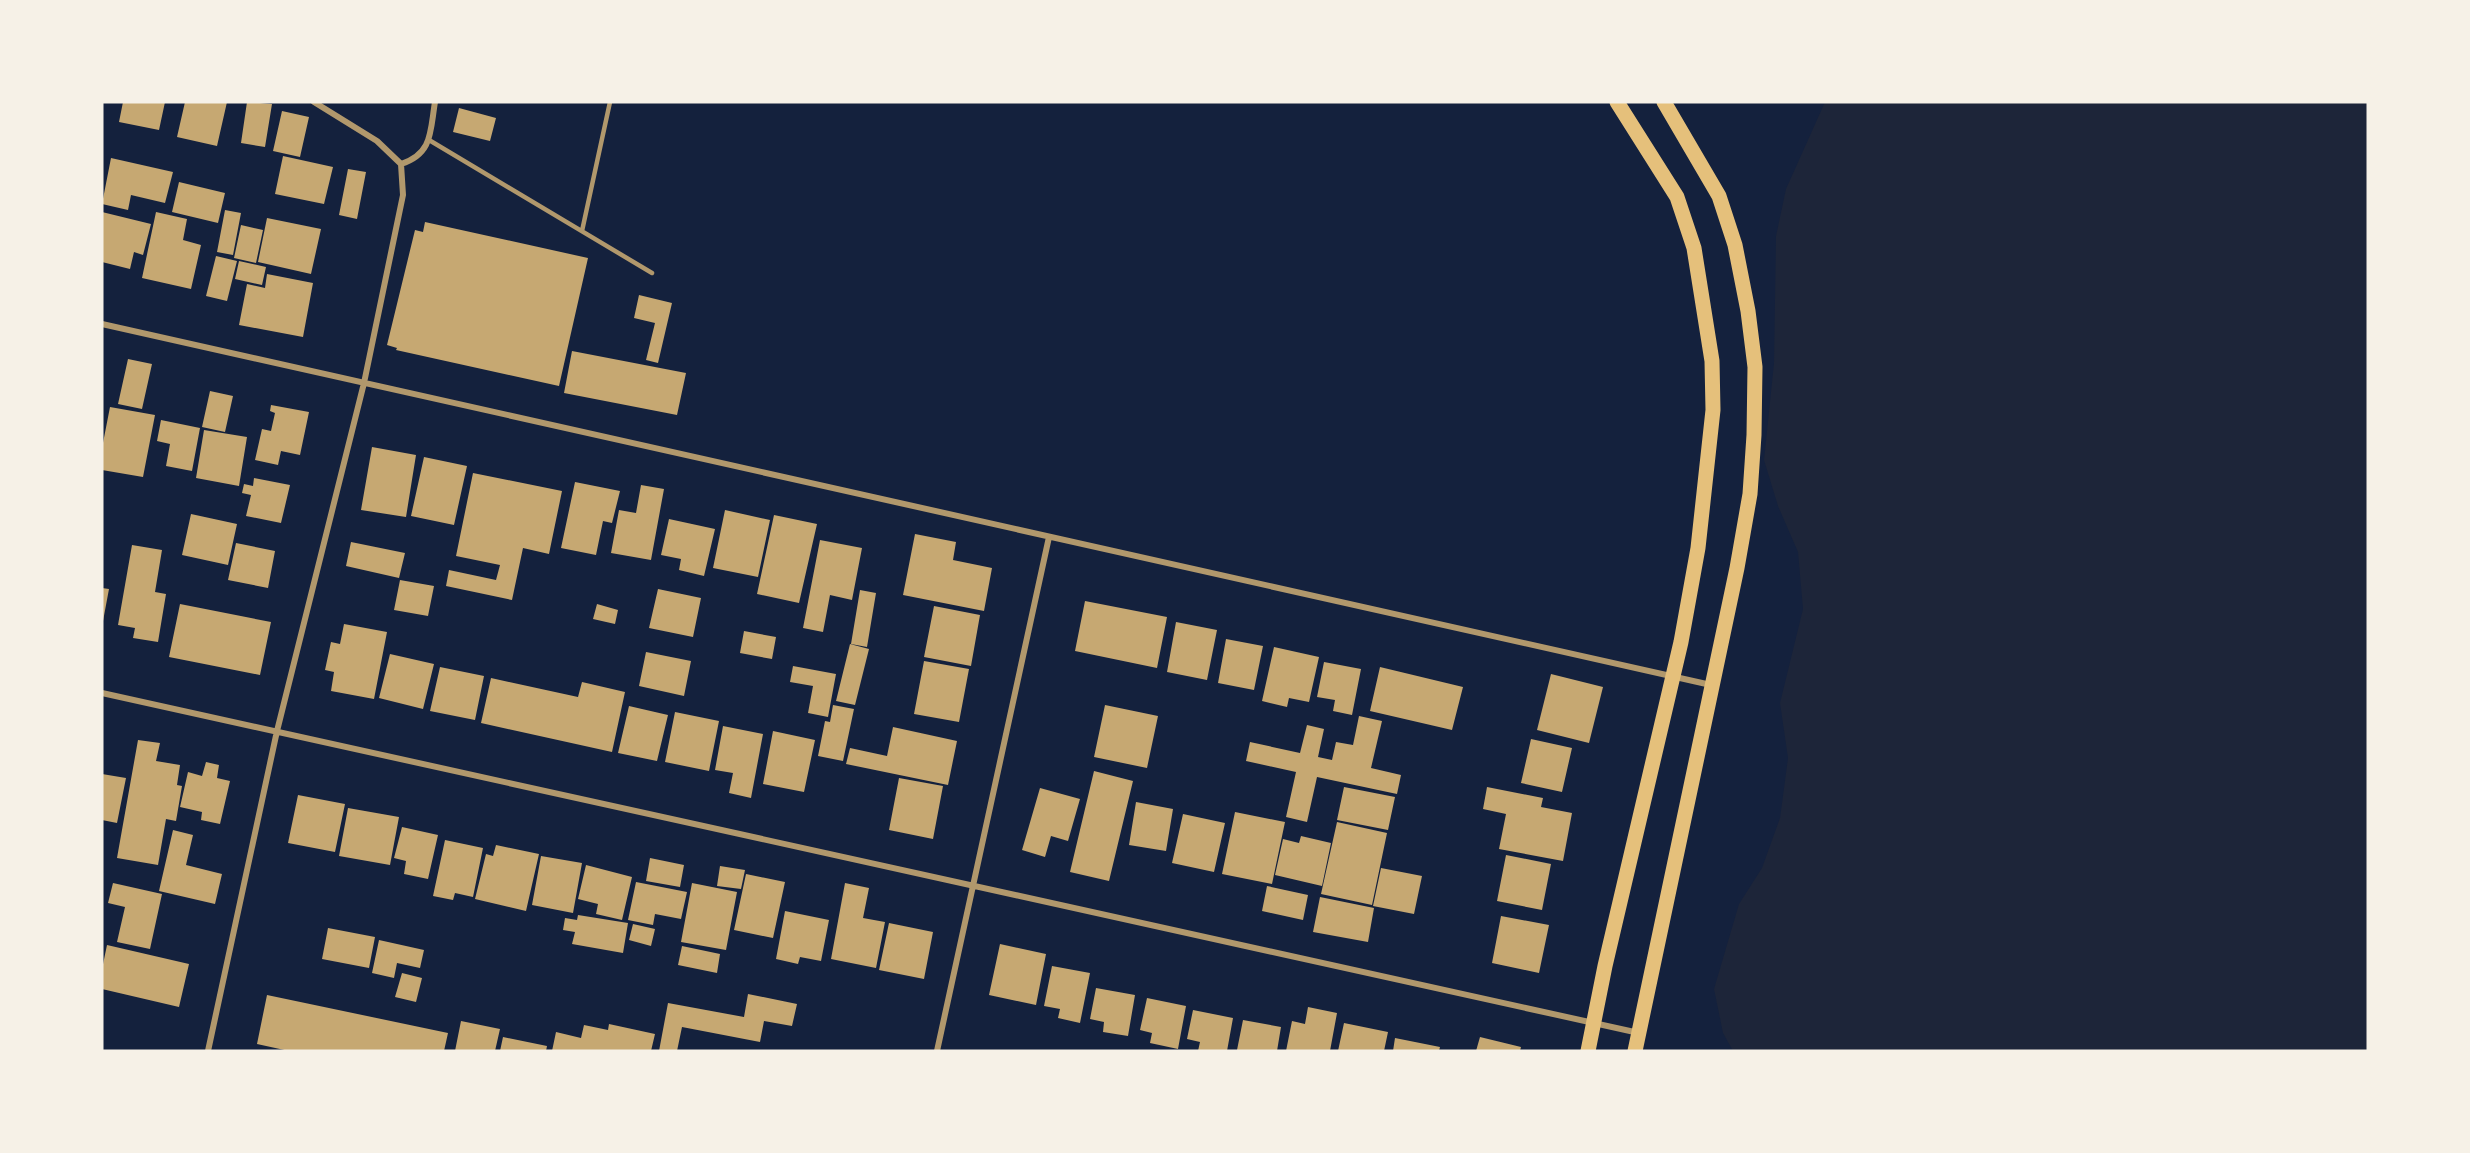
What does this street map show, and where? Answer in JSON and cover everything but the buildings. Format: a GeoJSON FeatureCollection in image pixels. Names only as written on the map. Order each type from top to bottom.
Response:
{"type":"FeatureCollection","features":[{"type":"Feature","properties":{"kind":"main road"},"geometry":{"type":"LineString","coordinates":[[1588,1051],[1605,966],[1673,676],[1698,548],[1713,410],[1712,361],[1694,248],[1677,197],[1617,102]]}},
{"type":"Feature","properties":{"kind":"main road"},"geometry":{"type":"LineString","coordinates":[[1635,1051],[1737,568],[1750,494],[1754,435],[1755,367],[1748,311],[1735,245],[1719,196],[1664,102]]}},
{"type":"Feature","properties":{"kind":"street"},"geometry":{"type":"LineString","coordinates":[[208,1051],[277,731],[364,383],[403,195],[401,164],[377,141],[314,102]]}},
{"type":"Feature","properties":{"kind":"street"},"geometry":{"type":"LineString","coordinates":[[401,164],[412,161],[421,154],[429,140],[435,102]]}},
{"type":"Feature","properties":{"kind":"street"},"geometry":{"type":"LineString","coordinates":[[102,324],[1712,685]]}},
{"type":"Feature","properties":{"kind":"street"},"geometry":{"type":"LineString","coordinates":[[937,1051],[1049,537]]}},
{"type":"Feature","properties":{"kind":"street"},"geometry":{"type":"LineString","coordinates":[[102,693],[1639,1033]]}},
{"type":"Feature","properties":{"kind":"lane"},"geometry":{"type":"LineString","coordinates":[[582,231],[610,102]]}},
{"type":"Feature","properties":{"kind":"lane"},"geometry":{"type":"LineString","coordinates":[[429,140],[652,273]]}},
{"type":"Feature","properties":{"kind":"shaded area"},"geometry":{"type":"Polygon","coordinates":[[[1825,102],[2368,102],[2368,1051],[1733,1051],[1723,1033],[1714,989],[1739,904],[1762,868],[1780,818],[1788,758],[1780,703],[1803,609],[1798,552],[1778,506],[1764,460],[1774,363],[1776,236],[1786,189],[1825,102]]]}}]}
